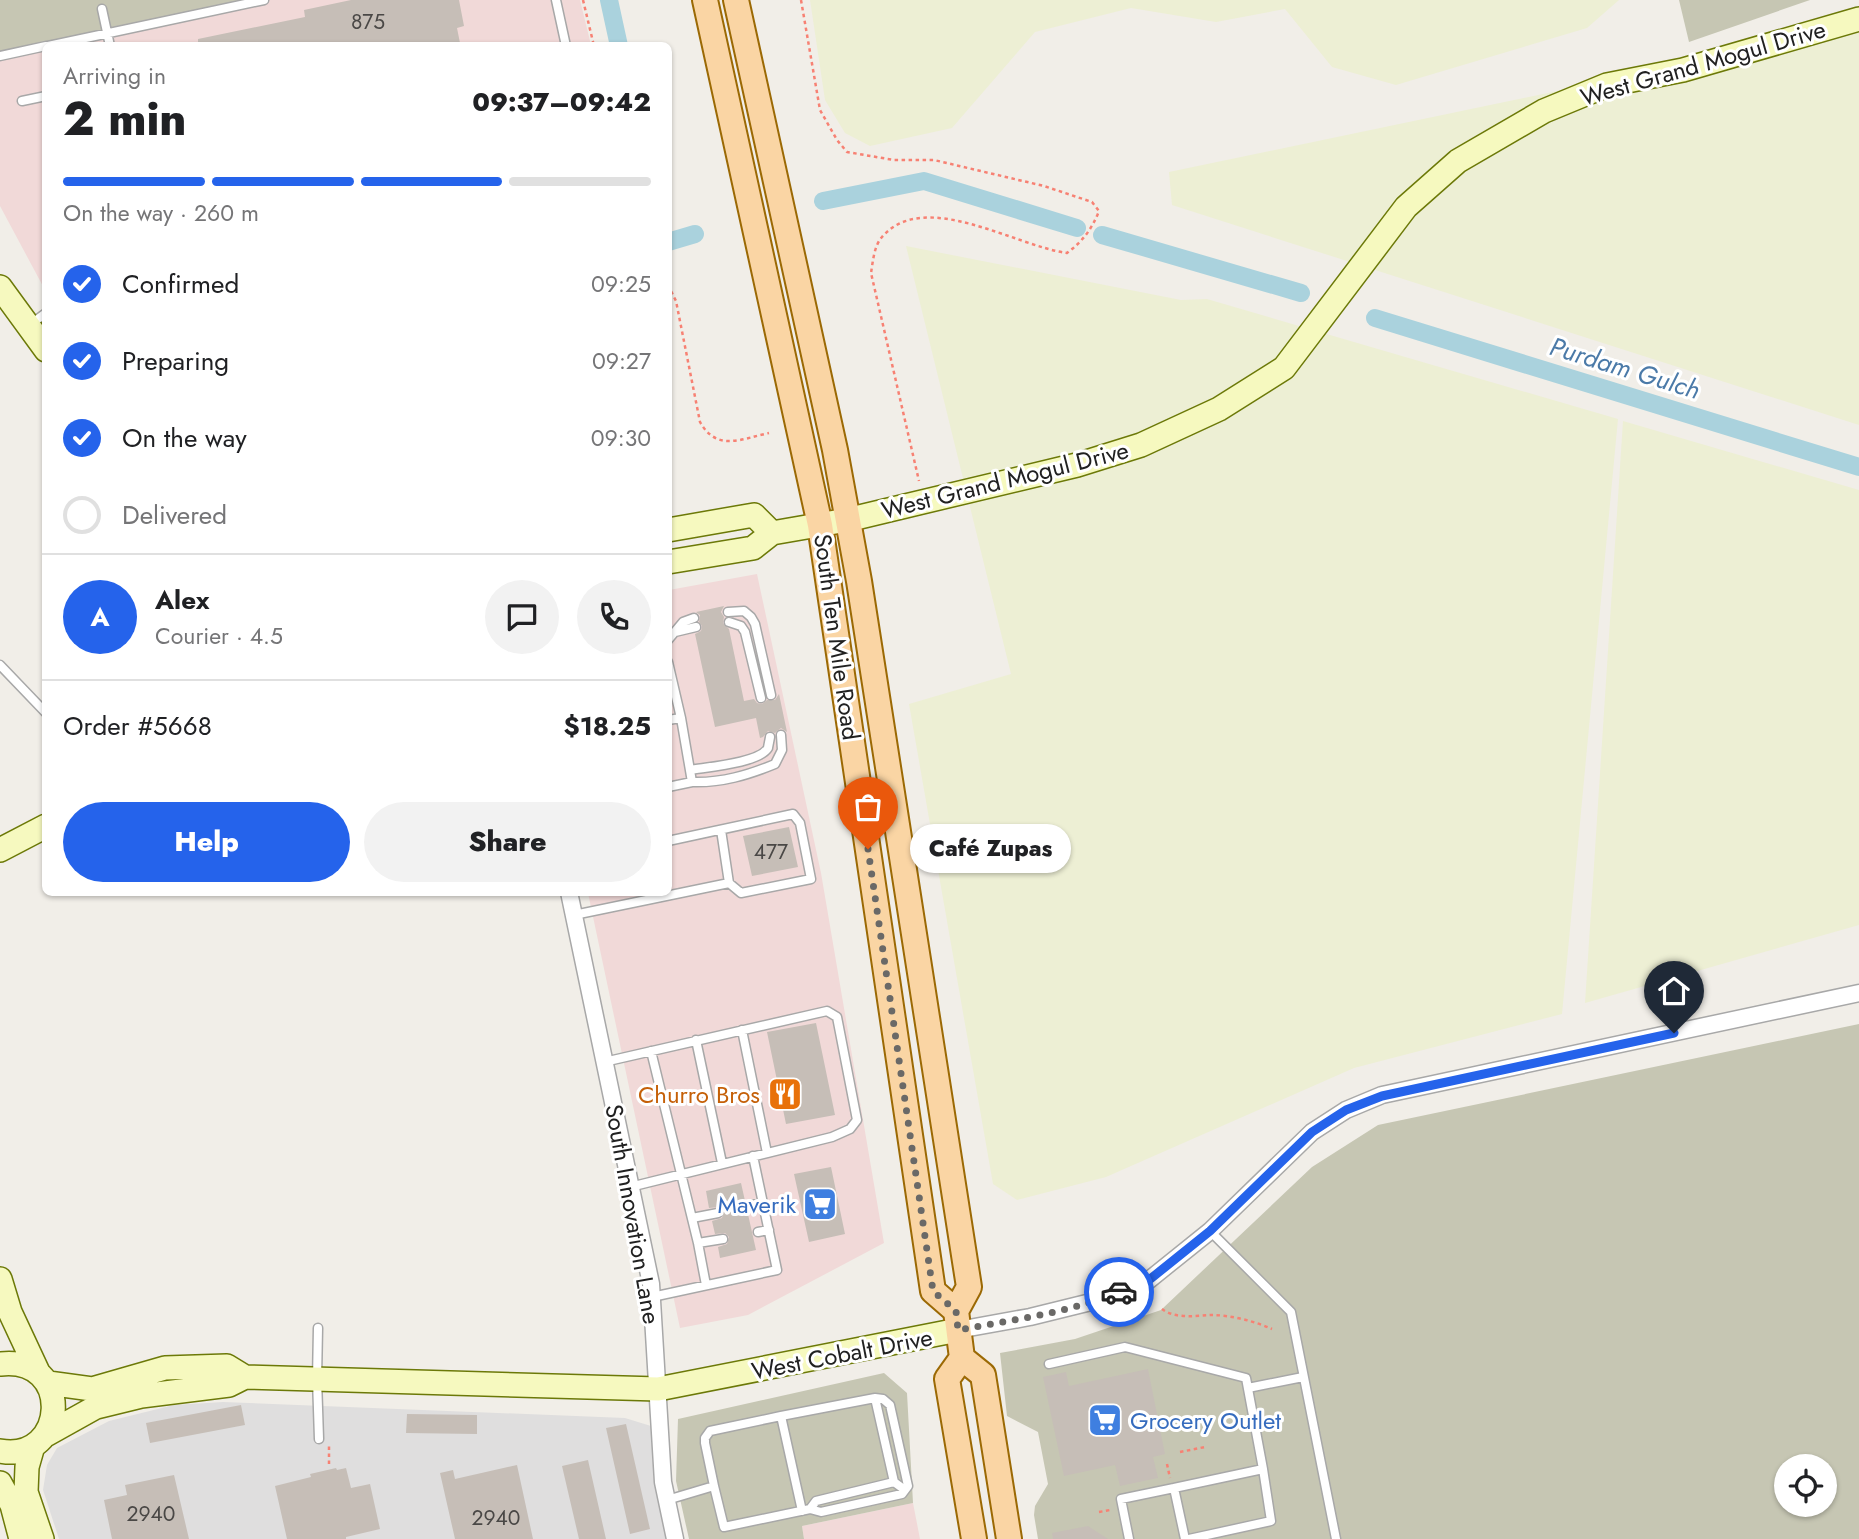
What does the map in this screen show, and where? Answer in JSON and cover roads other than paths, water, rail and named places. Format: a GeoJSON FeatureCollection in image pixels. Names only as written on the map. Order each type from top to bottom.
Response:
{"type":"FeatureCollection","features":[{"type":"Feature","properties":{"kind":"main road","name":"South Ten Mile Road"},"geometry":{"type":"LineString","coordinates":[[705,0],[820,525],[933,1291],[957,1321]]}},
{"type":"Feature","properties":{"kind":"main road","name":"South Ten Mile Road"},"geometry":{"type":"LineString","coordinates":[[736,0],[848,520],[969,1287],[957,1321],[962,1358]]}},
{"type":"Feature","properties":{"kind":"main road"},"geometry":{"type":"LineString","coordinates":[[974,1539],[947,1379],[962,1358],[983,1375],[1009,1539]]}},
{"type":"Feature","properties":{"kind":"street","name":"West Grand Mogul Drive"},"geometry":{"type":"LineString","coordinates":[[772,533],[848,520],[1077,465],[1141,445],[1219,408],[1284,368],[1406,207],[1458,160],[1544,111],[1607,85],[1684,70],[1859,19]]}},
{"type":"Feature","properties":{"kind":"street"},"geometry":{"type":"LineString","coordinates":[[0,287],[36,320],[42,338]]}},
{"type":"Feature","properties":{"kind":"street"},"geometry":{"type":"LineString","coordinates":[[672,529],[754,515],[772,533],[753,548],[672,561]]}},
{"type":"Feature","properties":{"kind":"street"},"geometry":{"type":"LineString","coordinates":[[0,850],[42,828]]}},
{"type":"Feature","properties":{"kind":"street","name":"South Innovation Lane"},"geometry":{"type":"LineString","coordinates":[[570,896],[652,1297],[663,1482],[675,1539]]}},
{"type":"Feature","properties":{"kind":"street","name":"West Cobalt Drive"},"geometry":{"type":"LineString","coordinates":[[39,1441],[96,1407],[141,1396],[229,1385],[245,1377],[659,1389],[957,1321],[1100,1300],[1149,1280],[1210,1231],[1312,1132],[1346,1110],[1382,1096],[1859,993]]}},
{"type":"Feature","properties":{"kind":"street"},"geometry":{"type":"LineString","coordinates":[[0,1279],[10,1312],[53,1396],[55,1410],[51,1424],[39,1441],[27,1467],[26,1492],[42,1539]]}},
{"type":"Feature","properties":{"kind":"street","name":"West Cobalt Drive"},"geometry":{"type":"LineString","coordinates":[[0,1364],[12,1362],[26,1365],[43,1378],[92,1390],[165,1368],[227,1366],[245,1377]]}},
{"type":"Feature","properties":{"kind":"street"},"geometry":{"type":"LineString","coordinates":[[0,1451],[19,1451],[39,1441]]}},
{"type":"Feature","properties":{"kind":"street"},"geometry":{"type":"LineString","coordinates":[[0,1483],[12,1506],[21,1539]]}},
{"type":"Feature","properties":{"kind":"lane"},"geometry":{"type":"LineString","coordinates":[[65,42],[264,0]]}},
{"type":"Feature","properties":{"kind":"lane"},"geometry":{"type":"LineString","coordinates":[[556,0],[565,42]]}},
{"type":"Feature","properties":{"kind":"lane"},"geometry":{"type":"LineString","coordinates":[[102,9],[109,42]]}},
{"type":"Feature","properties":{"kind":"lane"},"geometry":{"type":"LineString","coordinates":[[0,56],[42,47]]}},
{"type":"Feature","properties":{"kind":"lane"},"geometry":{"type":"LineString","coordinates":[[22,101],[42,97]]}},
{"type":"Feature","properties":{"kind":"lane"},"geometry":{"type":"LineString","coordinates":[[728,612],[744,611],[755,624],[771,695]]}},
{"type":"Feature","properties":{"kind":"lane"},"geometry":{"type":"LineString","coordinates":[[672,635],[695,622]]}},
{"type":"Feature","properties":{"kind":"lane"},"geometry":{"type":"LineString","coordinates":[[729,622],[741,626],[746,632],[761,698]]}},
{"type":"Feature","properties":{"kind":"lane"},"geometry":{"type":"LineString","coordinates":[[0,665],[42,709]]}},
{"type":"Feature","properties":{"kind":"lane"},"geometry":{"type":"LineString","coordinates":[[672,679],[692,782]]}},
{"type":"Feature","properties":{"kind":"lane"},"geometry":{"type":"LineString","coordinates":[[672,719],[681,718]]}},
{"type":"Feature","properties":{"kind":"lane"},"geometry":{"type":"LineString","coordinates":[[672,787],[749,775],[775,764],[782,750],[781,735]]}},
{"type":"Feature","properties":{"kind":"lane"},"geometry":{"type":"LineString","coordinates":[[690,770],[749,760],[761,755],[768,748],[770,737]]}},
{"type":"Feature","properties":{"kind":"lane"},"geometry":{"type":"LineString","coordinates":[[672,840],[793,814],[800,823],[811,879],[741,893],[729,883],[721,830]]}},
{"type":"Feature","properties":{"kind":"lane"},"geometry":{"type":"LineString","coordinates":[[672,895],[729,883]]}},
{"type":"Feature","properties":{"kind":"lane"},"geometry":{"type":"LineString","coordinates":[[574,915],[666,896]]}},
{"type":"Feature","properties":{"kind":"lane"},"geometry":{"type":"LineString","coordinates":[[604,1062],[828,1010],[837,1017],[857,1120],[850,1129],[832,1137],[631,1187]]}},
{"type":"Feature","properties":{"kind":"lane"},"geometry":{"type":"LineString","coordinates":[[742,1030],[767,1153]]}},
{"type":"Feature","properties":{"kind":"lane"},"geometry":{"type":"LineString","coordinates":[[696,1040],[722,1163]]}},
{"type":"Feature","properties":{"kind":"lane"},"geometry":{"type":"LineString","coordinates":[[651,1051],[706,1285]]}},
{"type":"Feature","properties":{"kind":"lane"},"geometry":{"type":"LineString","coordinates":[[652,1297],[777,1270],[753,1156]]}},
{"type":"Feature","properties":{"kind":"lane"},"geometry":{"type":"LineString","coordinates":[[752,1205],[763,1202]]}},
{"type":"Feature","properties":{"kind":"lane"},"geometry":{"type":"LineString","coordinates":[[692,1218],[718,1213]]}},
{"type":"Feature","properties":{"kind":"lane"},"geometry":{"type":"LineString","coordinates":[[758,1232],[769,1230]]}},
{"type":"Feature","properties":{"kind":"lane"},"geometry":{"type":"LineString","coordinates":[[1210,1231],[1291,1312],[1336,1539]]}},
{"type":"Feature","properties":{"kind":"lane"},"geometry":{"type":"LineString","coordinates":[[698,1243],[723,1239]]}},
{"type":"Feature","properties":{"kind":"lane"},"geometry":{"type":"LineString","coordinates":[[318,1328],[317,1379],[324,1439]]}},
{"type":"Feature","properties":{"kind":"lane"},"geometry":{"type":"LineString","coordinates":[[1049,1364],[1125,1347],[1246,1378],[1271,1521],[1187,1539],[1174,1488]]}},
{"type":"Feature","properties":{"kind":"lane"},"geometry":{"type":"LineString","coordinates":[[1248,1388],[1303,1377]]}},
{"type":"Feature","properties":{"kind":"lane"},"geometry":{"type":"LineString","coordinates":[[875,1398],[894,1482],[905,1490]]}},
{"type":"Feature","properties":{"kind":"lane"},"geometry":{"type":"LineString","coordinates":[[875,1398],[883,1399],[890,1405],[908,1486],[902,1494],[821,1512],[806,1510],[724,1527],[705,1443],[710,1431],[875,1398]]}},
{"type":"Feature","properties":{"kind":"lane"},"geometry":{"type":"LineString","coordinates":[[781,1416],[806,1510]]}},
{"type":"Feature","properties":{"kind":"lane"},"geometry":{"type":"LineString","coordinates":[[1129,1539],[1121,1500],[1263,1469]]}},
{"type":"Feature","properties":{"kind":"lane"},"geometry":{"type":"LineString","coordinates":[[806,1510],[816,1501],[894,1482]]}},
{"type":"Feature","properties":{"kind":"lane"},"geometry":{"type":"LineString","coordinates":[[667,1500],[714,1486]]}},
{"type":"Feature","properties":{"kind":"lane"},"geometry":{"type":"LineString","coordinates":[[848,1493],[850,1506]]}},
{"type":"Feature","properties":{"kind":"waterway","name":"Purdam Gulch"},"geometry":{"type":"LineString","coordinates":[[609,0],[618,42]]}},
{"type":"Feature","properties":{"kind":"waterway","name":"Purdam Gulch"},"geometry":{"type":"LineString","coordinates":[[823,201],[924,181],[1077,228]]}},
{"type":"Feature","properties":{"kind":"waterway","name":"Purdam Gulch"},"geometry":{"type":"LineString","coordinates":[[672,241],[695,234]]}},
{"type":"Feature","properties":{"kind":"waterway","name":"Purdam Gulch"},"geometry":{"type":"LineString","coordinates":[[1102,235],[1301,293]]}},
{"type":"Feature","properties":{"kind":"waterway","name":"Purdam Gulch"},"geometry":{"type":"LineString","coordinates":[[1375,318],[1859,467]]}},
{"type":"Feature","properties":{"kind":"place","name":"Café Zupas"},"geometry":{"type":"Point","coordinates":[868,849]}},
{"type":"Feature","properties":{"kind":"place","name":"Churro Bros"},"geometry":{"type":"Point","coordinates":[785,1094]}},
{"type":"Feature","properties":{"kind":"place","name":"Maverik"},"geometry":{"type":"Point","coordinates":[820,1204]}},
{"type":"Feature","properties":{"kind":"place","name":"Grocery Outlet"},"geometry":{"type":"Point","coordinates":[1105,1420]}}]}
